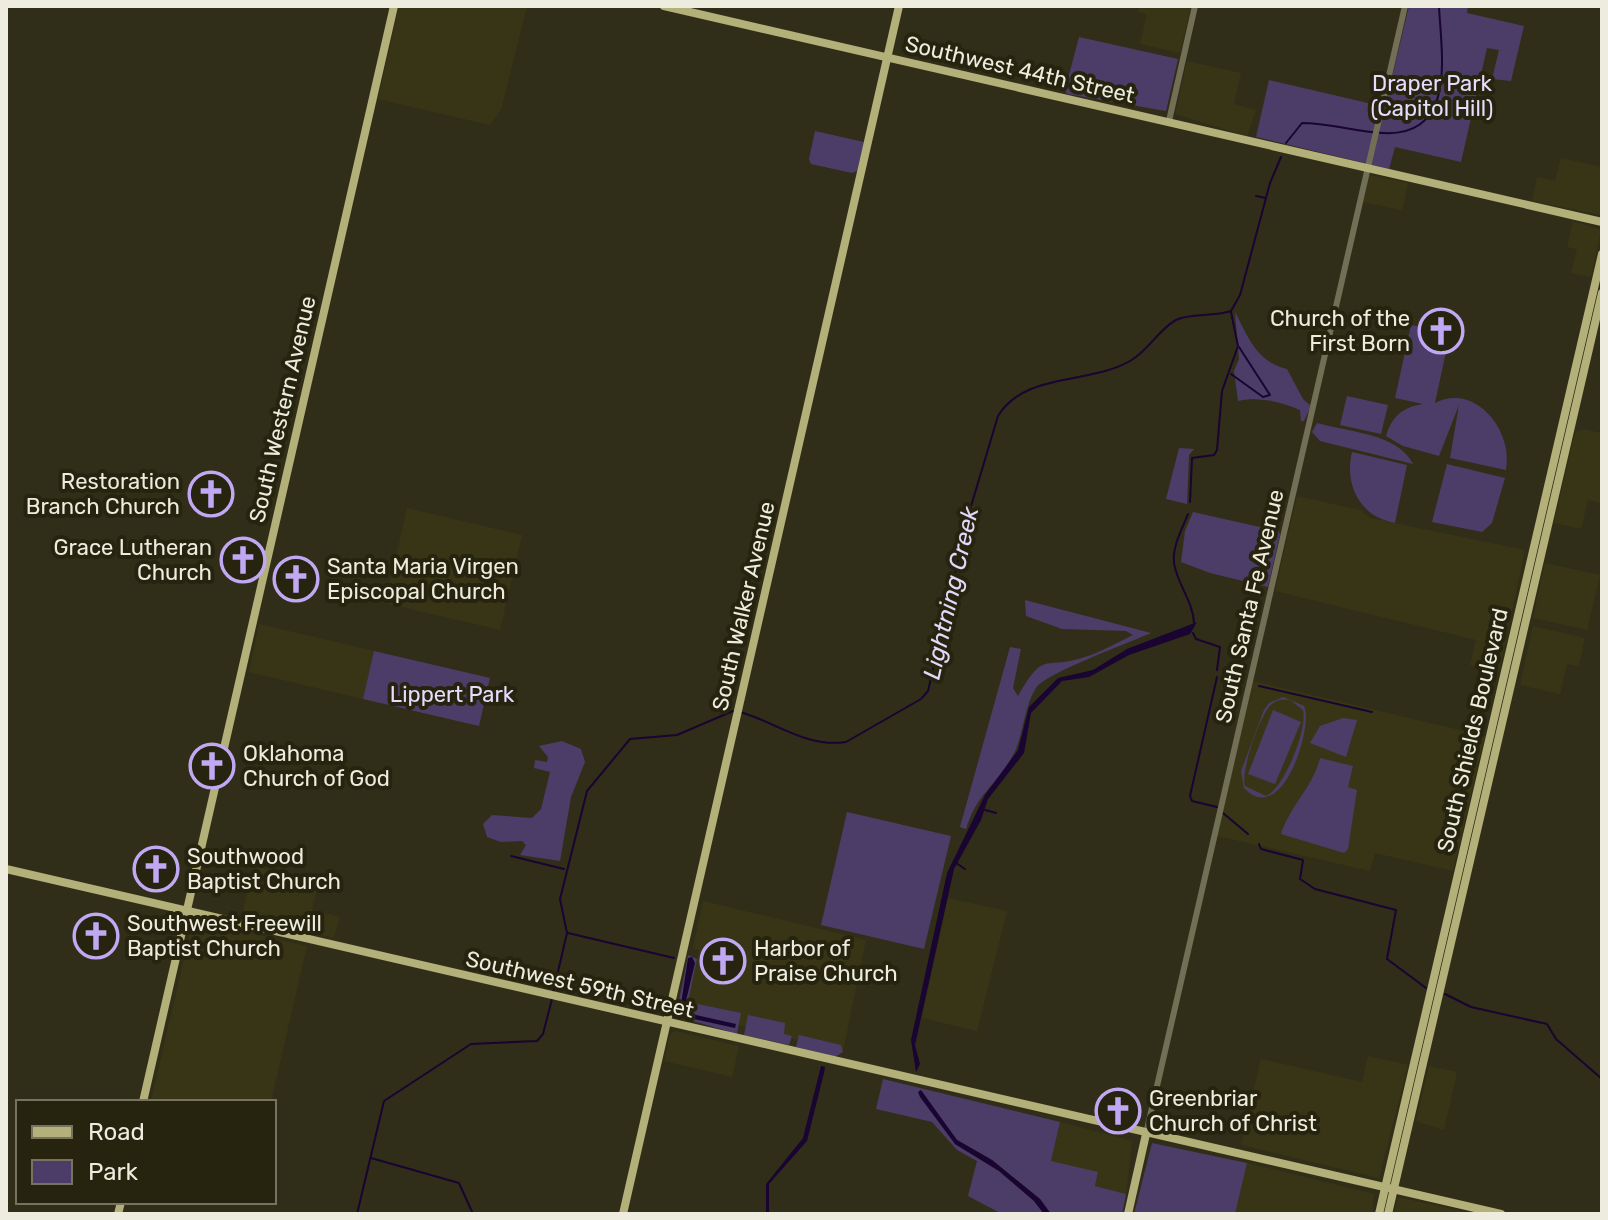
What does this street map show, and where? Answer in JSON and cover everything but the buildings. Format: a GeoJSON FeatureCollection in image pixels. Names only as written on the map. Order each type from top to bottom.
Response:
{"type":"FeatureCollection","features":[{"type":"Feature","properties":{"kind":"main road","name":"South Western Avenue"},"geometry":{"type":"LineString","coordinates":[[143,1100],[394,6]]}},
{"type":"Feature","properties":{"kind":"main road","name":"Southwest 44th Street"},"geometry":{"type":"LineString","coordinates":[[664,6],[1602,222]]}},
{"type":"Feature","properties":{"kind":"main road","name":"South Walker Avenue"},"geometry":{"type":"LineString","coordinates":[[623,1214],[899,6]]}},
{"type":"Feature","properties":{"kind":"main road","name":"South Shields Boulevard"},"geometry":{"type":"LineString","coordinates":[[1388,1214],[1389,1189],[1602,254]]}},
{"type":"Feature","properties":{"kind":"main road","name":"South Shields Boulevard"},"geometry":{"type":"LineString","coordinates":[[1379,1214],[1389,1189],[1602,293]]}},
{"type":"Feature","properties":{"kind":"main road","name":"Southwest 59th Street"},"geometry":{"type":"LineString","coordinates":[[6,869],[1501,1214]]}},
{"type":"Feature","properties":{"kind":"main road","name":"South Santa Fe Avenue"},"geometry":{"type":"LineString","coordinates":[[1128,1214],[1146,1134]]}},
{"type":"Feature","properties":{"kind":"street"},"geometry":{"type":"LineString","coordinates":[[1169,121],[1195,6]]}},
{"type":"Feature","properties":{"kind":"street","name":"South Santa Fe Avenue"},"geometry":{"type":"LineString","coordinates":[[1146,1134],[1405,6]]}},
{"type":"Feature","properties":{"kind":"shaded area"},"geometry":{"type":"Polygon","coordinates":[[[399,6],[527,6],[501,110],[490,125],[378,99],[399,6]]]}},
{"type":"Feature","properties":{"kind":"shaded area"},"geometry":{"type":"Polygon","coordinates":[[[1140,6],[1191,6],[1180,53],[1140,44],[1147,14],[1138,12],[1140,6]]]}},
{"type":"Feature","properties":{"kind":"shaded area"},"geometry":{"type":"Polygon","coordinates":[[[1187,61],[1241,73],[1234,104],[1256,110],[1247,136],[1175,114],[1187,61]]]}},
{"type":"Feature","properties":{"kind":"shaded area"},"geometry":{"type":"Polygon","coordinates":[[[1561,158],[1602,167],[1602,215],[1532,201],[1537,177],[1555,181],[1561,158]]]}},
{"type":"Feature","properties":{"kind":"shaded area"},"geometry":{"type":"Polygon","coordinates":[[[1369,175],[1408,183],[1402,210],[1363,202],[1369,175]]]}},
{"type":"Feature","properties":{"kind":"shaded area"},"geometry":{"type":"Polygon","coordinates":[[[1573,221],[1601,230],[1591,277],[1571,273],[1577,249],[1567,247],[1573,221]]]}},
{"type":"Feature","properties":{"kind":"shaded area"},"geometry":{"type":"Polygon","coordinates":[[[1583,429],[1602,433],[1602,503],[1588,500],[1581,529],[1554,523],[1573,441],[1576,432],[1583,429]]]}},
{"type":"Feature","properties":{"kind":"shaded area"},"geometry":{"type":"Polygon","coordinates":[[[1297,496],[1360,510],[1370,518],[1525,550],[1499,672],[1470,665],[1476,640],[1275,591],[1297,496]]]}},
{"type":"Feature","properties":{"kind":"shaded area"},"geometry":{"type":"Polygon","coordinates":[[[407,508],[522,535],[500,630],[385,603],[407,508]]]}},
{"type":"Feature","properties":{"kind":"shaded area"},"geometry":{"type":"Polygon","coordinates":[[[1545,563],[1600,575],[1587,630],[1533,618],[1545,563]]]}},
{"type":"Feature","properties":{"kind":"shaded area"},"geometry":{"type":"Polygon","coordinates":[[[1197,622],[1190,634],[1129,655],[1089,677],[1062,681],[1031,713],[1024,753],[988,799],[981,820],[954,869],[915,1045],[920,1064],[916,1072],[911,1040],[947,873],[985,795],[1018,750],[1029,707],[1058,678],[1093,670],[1127,649],[1197,622]]]}},
{"type":"Feature","properties":{"kind":"shaded area"},"geometry":{"type":"Polygon","coordinates":[[[259,624],[374,651],[363,699],[249,672],[259,624]]]}},
{"type":"Feature","properties":{"kind":"shaded area"},"geometry":{"type":"Polygon","coordinates":[[[1533,626],[1585,638],[1579,666],[1567,664],[1560,694],[1520,685],[1533,626]]]}},
{"type":"Feature","properties":{"kind":"shaded area"},"geometry":{"type":"Polygon","coordinates":[[[1253,681],[1485,736],[1453,871],[1375,853],[1370,871],[1217,836],[1253,681]]]}},
{"type":"Feature","properties":{"kind":"shaded area"},"geometry":{"type":"Polygon","coordinates":[[[253,866],[319,880],[312,910],[340,917],[334,938],[242,915],[253,866]]]}},
{"type":"Feature","properties":{"kind":"shaded area"},"geometry":{"type":"Polygon","coordinates":[[[948,898],[1007,911],[977,1031],[922,1018],[948,898]]]}},
{"type":"Feature","properties":{"kind":"shaded area"},"geometry":{"type":"Polygon","coordinates":[[[703,901],[866,940],[843,1051],[687,1013],[684,1009],[699,950],[693,948],[703,901]]]}},
{"type":"Feature","properties":{"kind":"shaded area"},"geometry":{"type":"Polygon","coordinates":[[[193,920],[307,946],[271,1100],[151,1100],[193,920]]]}},
{"type":"Feature","properties":{"kind":"shaded area"},"geometry":{"type":"Polygon","coordinates":[[[692,957],[695,963],[684,1009],[687,1013],[736,1024],[735,1028],[685,1017],[680,1011],[688,958],[692,957]]]}},
{"type":"Feature","properties":{"kind":"shaded area"},"geometry":{"type":"Polygon","coordinates":[[[675,1031],[739,1046],[732,1077],[664,1061],[670,1035],[675,1031]]]}},
{"type":"Feature","properties":{"kind":"shaded area"},"geometry":{"type":"Polygon","coordinates":[[[1368,1056],[1408,1065],[1379,1178],[1241,1145],[1261,1059],[1362,1082],[1368,1056]]]}},
{"type":"Feature","properties":{"kind":"shaded area"},"geometry":{"type":"Polygon","coordinates":[[[821,1066],[825,1067],[824,1073],[807,1141],[769,1184],[769,1214],[766,1214],[766,1184],[803,1138],[821,1066]]]}},
{"type":"Feature","properties":{"kind":"shaded area"},"geometry":{"type":"Polygon","coordinates":[[[1429,1066],[1457,1072],[1444,1130],[1416,1121],[1429,1066]]]}},
{"type":"Feature","properties":{"kind":"shaded area"},"geometry":{"type":"Polygon","coordinates":[[[921,1090],[957,1140],[992,1160],[1040,1199],[1051,1214],[1044,1214],[1034,1201],[999,1171],[955,1144],[920,1097],[918,1092],[921,1090]]]}},
{"type":"Feature","properties":{"kind":"shaded area"},"geometry":{"type":"Polygon","coordinates":[[[1060,1122],[1132,1141],[1126,1194],[1095,1186],[1098,1173],[1051,1161],[1060,1122]]]}},
{"type":"Feature","properties":{"kind":"shaded area"},"geometry":{"type":"Polygon","coordinates":[[[1247,1163],[1374,1194],[1372,1214],[1235,1214],[1247,1163]]]}},
{"type":"Feature","properties":{"kind":"shaded area"},"geometry":{"type":"Polygon","coordinates":[[[1398,1197],[1473,1214],[1394,1214],[1398,1197]]]}},
{"type":"Feature","properties":{"kind":"green space","name":"Draper Park (Capitol Hill)"},"geometry":{"type":"Polygon","coordinates":[[[1409,6],[1468,6],[1467,13],[1524,26],[1511,81],[1492,79],[1499,50],[1487,48],[1461,162],[1395,147],[1389,169],[1256,137],[1269,80],[1385,107],[1409,6]]]}},
{"type":"Feature","properties":{"kind":"green space"},"geometry":{"type":"Polygon","coordinates":[[[1079,37],[1178,59],[1166,111],[1067,94],[1065,90],[1079,37]]]}},
{"type":"Feature","properties":{"kind":"green space"},"geometry":{"type":"Polygon","coordinates":[[[815,131],[864,142],[857,171],[852,173],[811,164],[809,159],[815,131]]]}},
{"type":"Feature","properties":{"kind":"green space"},"geometry":{"type":"Polygon","coordinates":[[[1235,312],[1255,347],[1268,361],[1287,369],[1303,399],[1311,406],[1304,421],[1301,421],[1300,410],[1286,405],[1261,400],[1238,401],[1234,371],[1239,359],[1235,312]]]}},
{"type":"Feature","properties":{"kind":"green space"},"geometry":{"type":"Polygon","coordinates":[[[1411,325],[1450,333],[1435,403],[1450,398],[1464,399],[1488,414],[1504,440],[1506,470],[1450,458],[1459,405],[1439,456],[1403,446],[1386,436],[1399,414],[1423,404],[1395,398],[1411,325]]]}},
{"type":"Feature","properties":{"kind":"green space"},"geometry":{"type":"Polygon","coordinates":[[[1347,396],[1388,405],[1381,434],[1340,425],[1347,396]]]}},
{"type":"Feature","properties":{"kind":"green space"},"geometry":{"type":"Polygon","coordinates":[[[1317,423],[1384,440],[1406,454],[1413,464],[1320,441],[1312,432],[1317,423]]]}},
{"type":"Feature","properties":{"kind":"green space"},"geometry":{"type":"Polygon","coordinates":[[[1179,448],[1194,449],[1189,455],[1187,504],[1166,499],[1179,448]]]}},
{"type":"Feature","properties":{"kind":"green space"},"geometry":{"type":"Polygon","coordinates":[[[1352,452],[1407,465],[1395,523],[1372,514],[1357,498],[1350,476],[1352,452]]]}},
{"type":"Feature","properties":{"kind":"green space"},"geometry":{"type":"Polygon","coordinates":[[[1447,464],[1505,478],[1492,523],[1482,532],[1432,522],[1447,464]]]}},
{"type":"Feature","properties":{"kind":"green space"},"geometry":{"type":"Polygon","coordinates":[[[1193,512],[1278,531],[1280,534],[1268,587],[1210,573],[1181,562],[1185,531],[1193,512]]]}},
{"type":"Feature","properties":{"kind":"green space"},"geometry":{"type":"Polygon","coordinates":[[[1025,600],[1151,633],[1071,667],[1036,688],[1028,704],[1016,749],[975,807],[966,829],[960,827],[1010,647],[1021,649],[1013,688],[1018,696],[1040,666],[1085,657],[1133,635],[1126,631],[1062,629],[1026,616],[1025,600]]]}},
{"type":"Feature","properties":{"kind":"green space","name":"Lippert Park"},"geometry":{"type":"Polygon","coordinates":[[[374,651],[490,678],[479,726],[363,699],[374,651]]]}},
{"type":"Feature","properties":{"kind":"green space"},"geometry":{"type":"Polygon","coordinates":[[[1283,697],[1290,700],[1272,704],[1252,744],[1244,779],[1245,786],[1266,796],[1258,797],[1244,788],[1241,771],[1264,710],[1269,703],[1283,697]]]}},
{"type":"Feature","properties":{"kind":"green space"},"geometry":{"type":"Polygon","coordinates":[[[1290,700],[1304,706],[1306,716],[1304,732],[1292,769],[1283,785],[1266,796],[1287,770],[1302,730],[1303,710],[1290,700]]]}},
{"type":"Feature","properties":{"kind":"green space"},"geometry":{"type":"Polygon","coordinates":[[[1273,710],[1301,722],[1275,784],[1248,774],[1273,710]]]}},
{"type":"Feature","properties":{"kind":"green space"},"geometry":{"type":"Polygon","coordinates":[[[1343,718],[1357,720],[1346,757],[1310,743],[1320,726],[1343,718]]]}},
{"type":"Feature","properties":{"kind":"green space"},"geometry":{"type":"Polygon","coordinates":[[[562,741],[581,749],[585,762],[571,797],[560,861],[520,855],[526,845],[522,841],[501,842],[487,837],[483,824],[492,815],[532,818],[541,809],[550,772],[534,768],[535,760],[547,762],[548,757],[539,746],[562,741]]]}},
{"type":"Feature","properties":{"kind":"green space"},"geometry":{"type":"Polygon","coordinates":[[[1320,758],[1353,766],[1348,787],[1357,790],[1348,849],[1344,853],[1281,834],[1320,758]]]}},
{"type":"Feature","properties":{"kind":"green space"},"geometry":{"type":"Polygon","coordinates":[[[847,812],[951,836],[924,949],[821,925],[847,812]]]}},
{"type":"Feature","properties":{"kind":"green space"},"geometry":{"type":"Polygon","coordinates":[[[688,955],[697,959],[688,1002],[741,1013],[737,1034],[676,1016],[688,955]]]}},
{"type":"Feature","properties":{"kind":"green space"},"geometry":{"type":"Polygon","coordinates":[[[748,1015],[785,1023],[784,1034],[792,1036],[789,1045],[744,1035],[748,1015]]]}},
{"type":"Feature","properties":{"kind":"green space"},"geometry":{"type":"Polygon","coordinates":[[[799,1035],[841,1045],[843,1052],[835,1057],[796,1047],[799,1035]]]}},
{"type":"Feature","properties":{"kind":"green space"},"geometry":{"type":"Polygon","coordinates":[[[883,1079],[1060,1122],[1051,1161],[1098,1172],[1095,1186],[1126,1194],[1122,1214],[1051,1214],[1040,1199],[992,1160],[957,1140],[920,1090],[955,1144],[999,1171],[1034,1201],[1044,1214],[1002,1214],[968,1196],[977,1161],[957,1150],[932,1122],[876,1109],[883,1079]]]}},
{"type":"Feature","properties":{"kind":"green space"},"geometry":{"type":"Polygon","coordinates":[[[1152,1143],[1247,1163],[1235,1214],[1134,1214],[1152,1143]]]}},
{"type":"Feature","properties":{"kind":"waterway","name":"Lightning Creek"},"geometry":{"type":"LineString","coordinates":[[1286,143],[1302,123],[1383,133],[1407,131],[1424,121],[1434,107],[1440,89],[1442,46],[1439,6]]}},
{"type":"Feature","properties":{"kind":"waterway","name":"Lightning Creek"},"geometry":{"type":"LineString","coordinates":[[740,712],[804,738],[831,743],[846,742],[921,699],[928,691],[969,513],[998,416],[1024,392],[1095,374],[1130,361],[1176,320],[1231,311],[1240,295],[1270,183],[1281,157]]}},
{"type":"Feature","properties":{"kind":"waterway"},"geometry":{"type":"LineString","coordinates":[[1256,196],[1266,198]]}},
{"type":"Feature","properties":{"kind":"waterway"},"geometry":{"type":"LineString","coordinates":[[1190,502],[1192,458],[1214,455],[1217,450],[1222,391],[1238,346],[1231,312]]}},
{"type":"Feature","properties":{"kind":"waterway"},"geometry":{"type":"LineString","coordinates":[[1231,374],[1263,397],[1270,395],[1239,347]]}},
{"type":"Feature","properties":{"kind":"waterway"},"geometry":{"type":"LineString","coordinates":[[1188,514],[1176,544],[1174,563],[1194,623]]}},
{"type":"Feature","properties":{"kind":"waterway"},"geometry":{"type":"LineString","coordinates":[[1193,633],[1196,639],[1220,647],[1217,670]]}},
{"type":"Feature","properties":{"kind":"waterway"},"geometry":{"type":"LineString","coordinates":[[1217,677],[1190,796],[1192,801],[1217,807]]}},
{"type":"Feature","properties":{"kind":"waterway"},"geometry":{"type":"LineString","coordinates":[[1259,686],[1372,712]]}},
{"type":"Feature","properties":{"kind":"waterway","name":"Lightning Creek"},"geometry":{"type":"LineString","coordinates":[[553,993],[567,933],[560,899],[587,791],[630,739],[677,735],[733,711]]}},
{"type":"Feature","properties":{"kind":"waterway"},"geometry":{"type":"LineString","coordinates":[[985,810],[996,813]]}},
{"type":"Feature","properties":{"kind":"waterway"},"geometry":{"type":"LineString","coordinates":[[1223,813],[1248,834]]}},
{"type":"Feature","properties":{"kind":"waterway"},"geometry":{"type":"LineString","coordinates":[[1259,844],[1261,849],[1303,860],[1300,879],[1315,889],[1396,910],[1387,959],[1426,988]]}},
{"type":"Feature","properties":{"kind":"waterway"},"geometry":{"type":"LineString","coordinates":[[511,856],[564,869]]}},
{"type":"Feature","properties":{"kind":"waterway"},"geometry":{"type":"LineString","coordinates":[[956,863],[965,869]]}},
{"type":"Feature","properties":{"kind":"waterway"},"geometry":{"type":"LineString","coordinates":[[568,933],[674,958]]}},
{"type":"Feature","properties":{"kind":"waterway"},"geometry":{"type":"LineString","coordinates":[[1445,994],[1471,1007],[1547,1024],[1556,1039],[1602,1079]]}},
{"type":"Feature","properties":{"kind":"waterway","name":"Lightning Creek"},"geometry":{"type":"LineString","coordinates":[[357,1214],[384,1101],[471,1044],[537,1041],[543,1034],[552,999]]}},
{"type":"Feature","properties":{"kind":"waterway"},"geometry":{"type":"LineString","coordinates":[[371,1158],[459,1183],[473,1214]]}},
{"type":"Feature","properties":{"kind":"place","name":"Church of the First Born"},"geometry":{"type":"Point","coordinates":[1441,331]}},
{"type":"Feature","properties":{"kind":"place","name":"Restoration Branch Church"},"geometry":{"type":"Point","coordinates":[211,494]}},
{"type":"Feature","properties":{"kind":"place","name":"Grace Lutheran Church"},"geometry":{"type":"Point","coordinates":[243,560]}},
{"type":"Feature","properties":{"kind":"place","name":"Santa Maria Virgen Episcopal Church"},"geometry":{"type":"Point","coordinates":[296,579]}},
{"type":"Feature","properties":{"kind":"place","name":"Oklahoma Church of God"},"geometry":{"type":"Point","coordinates":[212,766]}},
{"type":"Feature","properties":{"kind":"place","name":"Southwood Baptist Church"},"geometry":{"type":"Point","coordinates":[156,869]}},
{"type":"Feature","properties":{"kind":"place","name":"Southwest Freewill Baptist Church"},"geometry":{"type":"Point","coordinates":[96,936]}},
{"type":"Feature","properties":{"kind":"place","name":"Harbor of Praise Church"},"geometry":{"type":"Point","coordinates":[723,961]}},
{"type":"Feature","properties":{"kind":"place","name":"Greenbriar Church of Christ"},"geometry":{"type":"Point","coordinates":[1118,1111]}}]}
